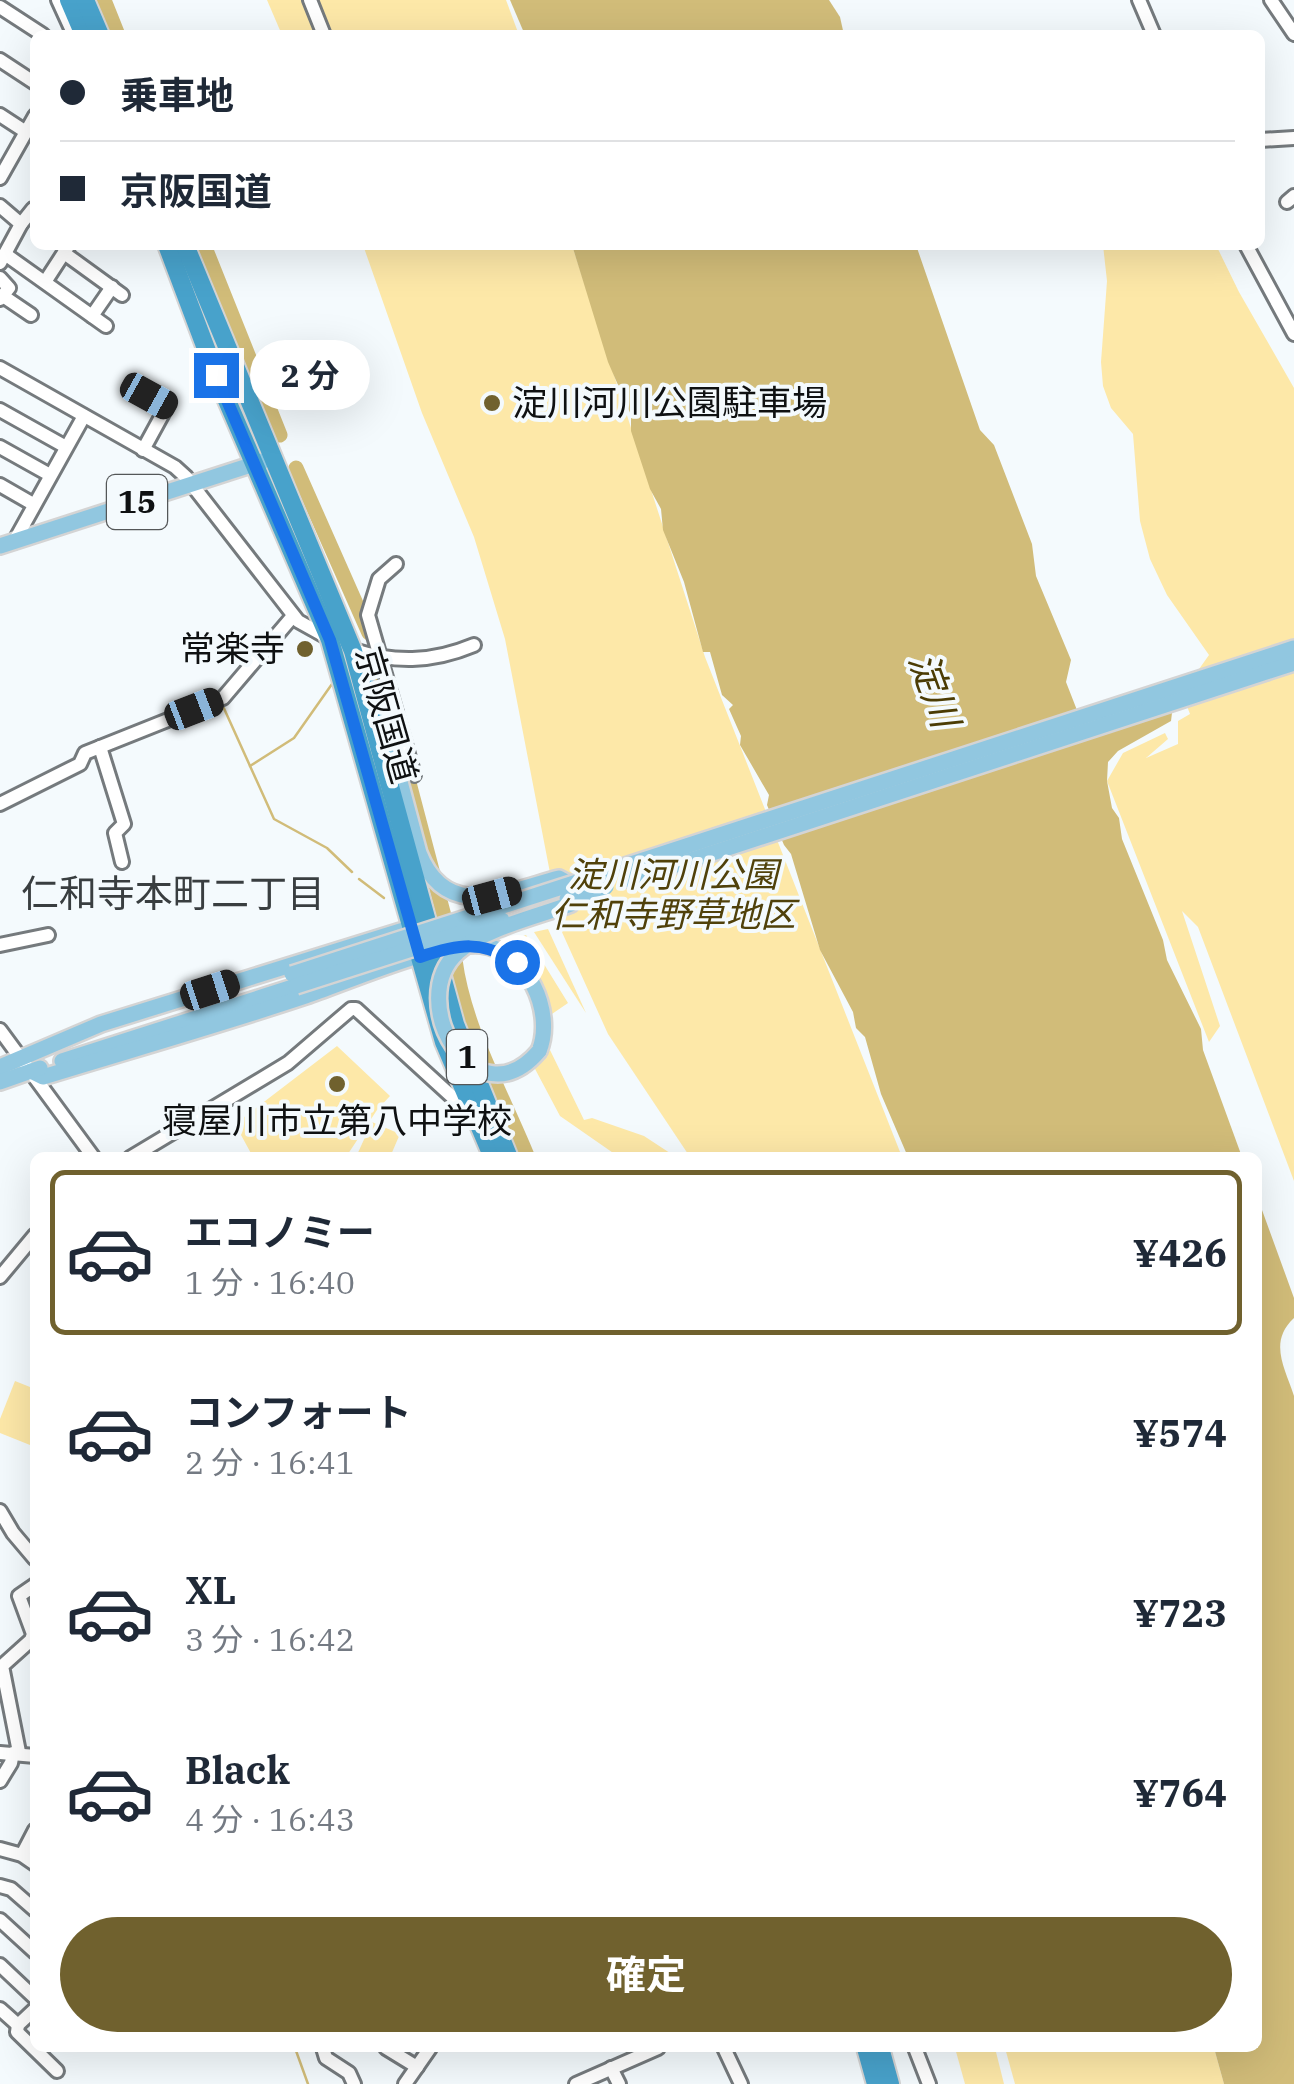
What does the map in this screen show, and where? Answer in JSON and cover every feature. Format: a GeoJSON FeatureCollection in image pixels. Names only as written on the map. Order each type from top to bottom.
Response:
{"type":"FeatureCollection","features":[{"type":"Feature","properties":{"kind":"highway"},"geometry":{"type":"LineString","coordinates":[[69,0],[81,30]]}},
{"type":"Feature","properties":{"kind":"highway"},"geometry":{"type":"LineString","coordinates":[[83,30],[86,0]]}},
{"type":"Feature","properties":{"kind":"highway","name":"京阪国道"},"geometry":{"type":"LineString","coordinates":[[169,250],[216,375],[264,460],[353,650],[427,955],[444,1042],[490,1152]]}},
{"type":"Feature","properties":{"kind":"highway","name":"京阪国道"},"geometry":{"type":"LineString","coordinates":[[188,250],[330,640],[419,925]]}},
{"type":"Feature","properties":{"kind":"highway","name":"京阪国道"},"geometry":{"type":"LineString","coordinates":[[427,955],[506,1152]]}},
{"type":"Feature","properties":{"kind":"highway"},"geometry":{"type":"LineString","coordinates":[[867,2052],[876,2084]]}},
{"type":"Feature","properties":{"kind":"highway"},"geometry":{"type":"LineString","coordinates":[[881,2052],[890,2084]]}},
{"type":"Feature","properties":{"kind":"main road","name":"15"},"geometry":{"type":"LineString","coordinates":[[5,547],[264,460]]}},
{"type":"Feature","properties":{"kind":"main road"},"geometry":{"type":"LineString","coordinates":[[1294,648],[627,873],[1294,663]]}},
{"type":"Feature","properties":{"kind":"main road"},"geometry":{"type":"LineString","coordinates":[[353,650],[400,754],[420,853],[426,869],[439,884],[462,896],[492,896],[560,878],[573,890]]}},
{"type":"Feature","properties":{"kind":"main road"},"geometry":{"type":"LineString","coordinates":[[0,1066],[25,1064],[604,881]]}},
{"type":"Feature","properties":{"kind":"main road"},"geometry":{"type":"LineString","coordinates":[[0,1057],[8,1054],[43,1077],[427,955],[480,945],[517,962],[533,986],[545,1021],[539,1051],[527,1066],[510,1075],[494,1076],[474,1068],[456,1051],[441,1017],[438,984],[444,967],[471,942],[571,904],[573,890]]}},
{"type":"Feature","properties":{"kind":"main road"},"geometry":{"type":"LineString","coordinates":[[0,1082],[56,1044],[100,1024],[419,925]]}},
{"type":"Feature","properties":{"kind":"main road"},"geometry":{"type":"LineString","coordinates":[[56,1044],[294,980]]}},
{"type":"Feature","properties":{"kind":"street"},"geometry":{"type":"LineString","coordinates":[[58,0],[80,30]]}},
{"type":"Feature","properties":{"kind":"street"},"geometry":{"type":"LineString","coordinates":[[310,0],[322,30]]}},
{"type":"Feature","properties":{"kind":"street"},"geometry":{"type":"LineString","coordinates":[[1139,0],[1152,30]]}},
{"type":"Feature","properties":{"kind":"street"},"geometry":{"type":"LineString","coordinates":[[1271,0],[1294,34]]}},
{"type":"Feature","properties":{"kind":"street"},"geometry":{"type":"LineString","coordinates":[[0,7],[36,30]]}},
{"type":"Feature","properties":{"kind":"street"},"geometry":{"type":"LineString","coordinates":[[0,60],[30,80]]}},
{"type":"Feature","properties":{"kind":"street"},"geometry":{"type":"LineString","coordinates":[[0,115],[26,132]]}},
{"type":"Feature","properties":{"kind":"street"},"geometry":{"type":"LineString","coordinates":[[0,178],[30,125]]}},
{"type":"Feature","properties":{"kind":"street"},"geometry":{"type":"LineString","coordinates":[[1265,140],[1294,138]]}},
{"type":"Feature","properties":{"kind":"street"},"geometry":{"type":"LineString","coordinates":[[0,206],[20,224]]}},
{"type":"Feature","properties":{"kind":"street"},"geometry":{"type":"LineString","coordinates":[[30,212],[6,234],[3,258],[45,282],[106,326]]}},
{"type":"Feature","properties":{"kind":"street"},"geometry":{"type":"LineString","coordinates":[[45,282],[65,250]]}},
{"type":"Feature","properties":{"kind":"street"},"geometry":{"type":"LineString","coordinates":[[67,250],[117,291],[92,316]]}},
{"type":"Feature","properties":{"kind":"street"},"geometry":{"type":"LineString","coordinates":[[1249,250],[1294,334]]}},
{"type":"Feature","properties":{"kind":"street"},"geometry":{"type":"LineString","coordinates":[[0,278],[9,288],[1,298],[31,315]]}},
{"type":"Feature","properties":{"kind":"street"},"geometry":{"type":"LineString","coordinates":[[2,374],[175,467],[304,626],[353,650],[382,658],[427,660],[474,645]]}},
{"type":"Feature","properties":{"kind":"street"},"geometry":{"type":"LineString","coordinates":[[130,386],[167,406],[144,450]]}},
{"type":"Feature","properties":{"kind":"street"},"geometry":{"type":"LineString","coordinates":[[0,410],[66,447]]}},
{"type":"Feature","properties":{"kind":"street"},"geometry":{"type":"LineString","coordinates":[[5,547],[84,416]]}},
{"type":"Feature","properties":{"kind":"street"},"geometry":{"type":"LineString","coordinates":[[0,447],[50,474]]}},
{"type":"Feature","properties":{"kind":"street"},"geometry":{"type":"LineString","coordinates":[[1,489],[33,504]]}},
{"type":"Feature","properties":{"kind":"street"},"geometry":{"type":"LineString","coordinates":[[396,564],[379,579],[368,615],[382,658],[400,754],[414,774]]}},
{"type":"Feature","properties":{"kind":"street"},"geometry":{"type":"LineString","coordinates":[[0,804],[80,764],[85,753],[223,698],[294,616]]}},
{"type":"Feature","properties":{"kind":"street"},"geometry":{"type":"LineString","coordinates":[[100,747],[124,824],[115,833],[122,862]]}},
{"type":"Feature","properties":{"kind":"street"},"geometry":{"type":"LineString","coordinates":[[0,945],[48,935]]}},
{"type":"Feature","properties":{"kind":"street"},"geometry":{"type":"LineString","coordinates":[[140,1152],[288,1063],[351,1008],[460,1104],[472,1109]]}},
{"type":"Feature","properties":{"kind":"street"},"geometry":{"type":"LineString","coordinates":[[0,1030],[90,1152]]}},
{"type":"Feature","properties":{"kind":"street"},"geometry":{"type":"LineString","coordinates":[[0,1277],[30,1241]]}},
{"type":"Feature","properties":{"kind":"street"},"geometry":{"type":"LineString","coordinates":[[0,1511],[30,1553]]}},
{"type":"Feature","properties":{"kind":"street"},"geometry":{"type":"LineString","coordinates":[[30,1588],[18,1596],[30,1626]]}},
{"type":"Feature","properties":{"kind":"street"},"geometry":{"type":"LineString","coordinates":[[0,1781],[11,1763],[2,1666],[30,1641]]}},
{"type":"Feature","properties":{"kind":"street"},"geometry":{"type":"LineString","coordinates":[[22,1855],[30,1840]]}},
{"type":"Feature","properties":{"kind":"street"},"geometry":{"type":"LineString","coordinates":[[1,1853],[22,1855],[30,1861]]}},
{"type":"Feature","properties":{"kind":"street"},"geometry":{"type":"LineString","coordinates":[[0,1886],[10,1889],[30,1906]]}},
{"type":"Feature","properties":{"kind":"street"},"geometry":{"type":"LineString","coordinates":[[0,1920],[30,1947]]}},
{"type":"Feature","properties":{"kind":"street"},"geometry":{"type":"LineString","coordinates":[[0,1965],[30,1993]]}},
{"type":"Feature","properties":{"kind":"street"},"geometry":{"type":"LineString","coordinates":[[0,2009],[18,2025],[20,2035],[30,2044]]}},
{"type":"Feature","properties":{"kind":"street"},"geometry":{"type":"LineString","coordinates":[[18,2025],[30,2014]]}},
{"type":"Feature","properties":{"kind":"street"},"geometry":{"type":"LineString","coordinates":[[38,2052],[57,2070]]}},
{"type":"Feature","properties":{"kind":"street"},"geometry":{"type":"LineString","coordinates":[[324,2052],[326,2058],[349,2072],[354,2084]]}},
{"type":"Feature","properties":{"kind":"street"},"geometry":{"type":"LineString","coordinates":[[393,2052],[417,2067]]}},
{"type":"Feature","properties":{"kind":"street"},"geometry":{"type":"LineString","coordinates":[[405,2084],[427,2052]]}},
{"type":"Feature","properties":{"kind":"street"},"geometry":{"type":"LineString","coordinates":[[576,2084],[614,2079],[652,2052]]}},
{"type":"Feature","properties":{"kind":"street"},"geometry":{"type":"LineString","coordinates":[[726,2052],[741,2084]]}},
{"type":"Feature","properties":{"kind":"street"},"geometry":{"type":"LineString","coordinates":[[917,2052],[930,2084]]}},
{"type":"Feature","properties":{"kind":"green space"},"geometry":{"type":"Polygon","coordinates":[[[267,0],[506,0],[517,30],[280,30],[267,0]]]}},
{"type":"Feature","properties":{"kind":"green space","name":"淀川河川公園 仁和寺野草地区"},"geometry":{"type":"Polygon","coordinates":[[[365,250],[574,250],[705,657],[900,1152],[687,1152],[608,1034],[561,930],[505,639],[474,537],[422,413],[365,250]]]}},
{"type":"Feature","properties":{"kind":"green space"},"geometry":{"type":"Polygon","coordinates":[[[1104,250],[1218,250],[1294,388],[1294,1181],[1198,927],[1182,911],[1220,1026],[1209,1042],[1107,781],[1123,753],[1165,733],[1168,739],[1146,758],[1178,744],[1178,721],[1190,714],[1182,693],[1209,655],[1167,595],[1150,559],[1140,521],[1133,434],[1111,408],[1103,386],[1107,281],[1104,250]]]}},
{"type":"Feature","properties":{"kind":"green space"},"geometry":{"type":"Polygon","coordinates":[[[548,929],[586,1013],[534,932],[548,929]]]}},
{"type":"Feature","properties":{"kind":"green space"},"geometry":{"type":"Polygon","coordinates":[[[526,935],[568,1003],[549,1016],[539,986],[508,942],[526,935]]]}},
{"type":"Feature","properties":{"kind":"green space"},"geometry":{"type":"Polygon","coordinates":[[[337,1046],[390,1096],[349,1152],[250,1152],[235,1124],[337,1046]]]}},
{"type":"Feature","properties":{"kind":"green space"},"geometry":{"type":"Polygon","coordinates":[[[550,1050],[584,1120],[592,1118],[644,1136],[668,1152],[612,1152],[560,1116],[534,1067],[550,1050]]]}},
{"type":"Feature","properties":{"kind":"green space"},"geometry":{"type":"Polygon","coordinates":[[[372,1122],[400,1134],[392,1152],[358,1152],[372,1122]]]}},
{"type":"Feature","properties":{"kind":"green space"},"geometry":{"type":"Polygon","coordinates":[[[15,1381],[30,1387],[30,1445],[0,1433],[0,1419],[15,1381]]]}},
{"type":"Feature","properties":{"kind":"green space"},"geometry":{"type":"Polygon","coordinates":[[[956,2052],[996,2052],[1004,2084],[965,2084],[956,2052]]]}},
{"type":"Feature","properties":{"kind":"green space"},"geometry":{"type":"Polygon","coordinates":[[[1006,2052],[1215,2052],[1224,2084],[1015,2084],[1006,2052]]]}},
{"type":"Feature","properties":{"kind":"water"},"geometry":{"type":"Polygon","coordinates":[[[510,0],[829,0],[843,30],[523,30],[510,0]]]}},
{"type":"Feature","properties":{"kind":"water","name":"淀川"},"geometry":{"type":"Polygon","coordinates":[[[574,250],[918,250],[980,430],[994,445],[1032,544],[1036,576],[1071,660],[1066,682],[1082,723],[1174,697],[1171,721],[1118,751],[1108,762],[1107,781],[1122,839],[1163,940],[1167,960],[1201,1029],[1203,1050],[1240,1152],[906,1152],[881,1094],[865,1037],[856,1028],[853,1012],[820,950],[791,854],[767,805],[769,795],[740,745],[741,736],[729,709],[733,705],[722,695],[710,652],[703,652],[684,582],[663,530],[661,509],[650,489],[631,431],[631,415],[608,362],[574,250]]]}},
{"type":"Feature","properties":{"kind":"water"},"geometry":{"type":"Polygon","coordinates":[[[1262,1210],[1294,1298],[1294,1318],[1286,1327],[1280,1346],[1294,1396],[1294,2084],[1224,2084],[1215,2052],[1262,2052],[1262,1210]]]}},
{"type":"Feature","properties":{"kind":"waterway"},"geometry":{"type":"LineString","coordinates":[[104,0],[116,30]]}},
{"type":"Feature","properties":{"kind":"waterway"},"geometry":{"type":"LineString","coordinates":[[206,250],[280,435]]}},
{"type":"Feature","properties":{"kind":"waterway"},"geometry":{"type":"LineString","coordinates":[[296,468],[369,633]]}},
{"type":"Feature","properties":{"kind":"waterway"},"geometry":{"type":"LineString","coordinates":[[374,663],[393,729]]}},
{"type":"Feature","properties":{"kind":"waterway"},"geometry":{"type":"LineString","coordinates":[[229,700],[250,677]]}},
{"type":"Feature","properties":{"kind":"waterway"},"geometry":{"type":"LineString","coordinates":[[250,766],[294,738],[332,684]]}},
{"type":"Feature","properties":{"kind":"waterway"},"geometry":{"type":"LineString","coordinates":[[222,704],[274,819],[327,848],[352,872]]}},
{"type":"Feature","properties":{"kind":"waterway"},"geometry":{"type":"LineString","coordinates":[[408,779],[449,935]]}},
{"type":"Feature","properties":{"kind":"waterway"},"geometry":{"type":"LineString","coordinates":[[359,879],[384,898]]}},
{"type":"Feature","properties":{"kind":"waterway"},"geometry":{"type":"LineString","coordinates":[[455,960],[475,1036],[525,1152]]}},
{"type":"Feature","properties":{"kind":"waterway"},"geometry":{"type":"LineString","coordinates":[[296,2052],[308,2084]]}},
{"type":"Feature","properties":{"kind":"place","name":"淀川河川公園駐車場"},"geometry":{"type":"Point","coordinates":[492,403]}},
{"type":"Feature","properties":{"kind":"place","name":"常楽寺"},"geometry":{"type":"Point","coordinates":[305,649]}},
{"type":"Feature","properties":{"kind":"place","name":"寝屋川市立第八中学校"},"geometry":{"type":"Point","coordinates":[337,1084]}},
{"type":"Feature","properties":{"kind":"district","name":"仁和寺本町二丁目"},"geometry":{"type":"Point","coordinates":[173,894]}},
{"type":"Feature","properties":{"kind":"route"},"geometry":{"type":"LineString","coordinates":[[216,375],[330,640],[420,957],[480,945],[517,962]]}}]}
